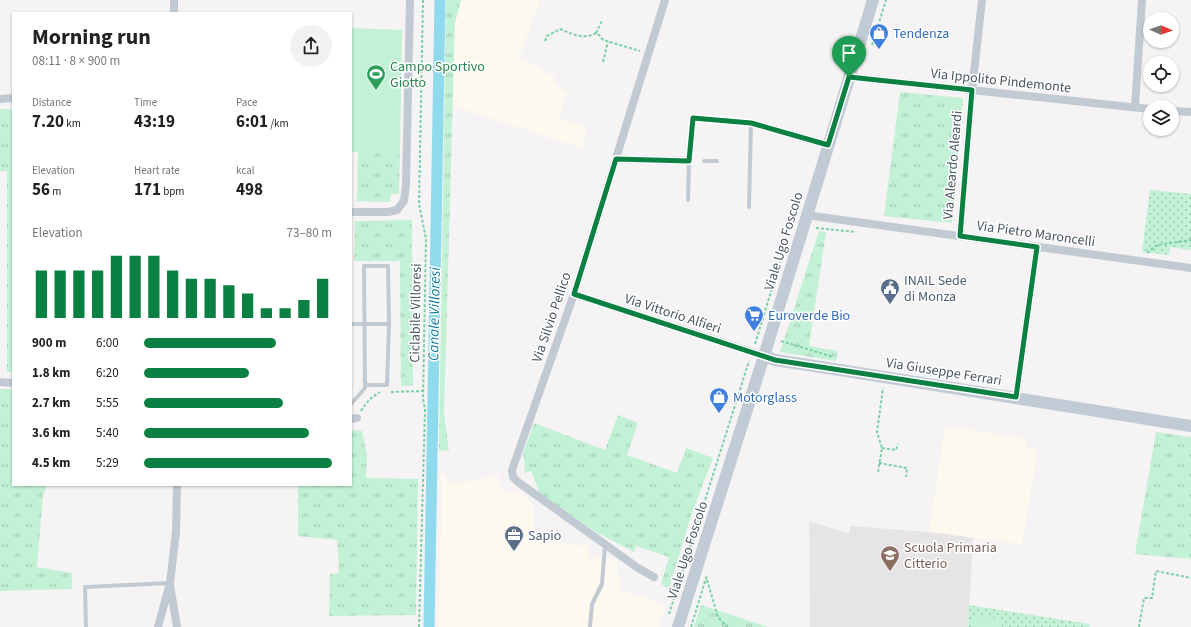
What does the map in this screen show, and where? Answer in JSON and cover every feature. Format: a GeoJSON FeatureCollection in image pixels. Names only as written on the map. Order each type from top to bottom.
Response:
{"type":"FeatureCollection","features":[{"type":"Feature","properties":{"kind":"street"},"geometry":{"type":"LineString","coordinates":[[174,0],[174,12]]}},
{"type":"Feature","properties":{"kind":"street"},"geometry":{"type":"LineString","coordinates":[[352,212],[388,212],[397,210],[404,201],[406,178],[410,0]]}},
{"type":"Feature","properties":{"kind":"street","name":"Via Silvio Pellico"},"geometry":{"type":"LineString","coordinates":[[654,577],[638,568],[518,482],[513,477],[512,470],[574,294],[665,0]]}},
{"type":"Feature","properties":{"kind":"street","name":"Viale Ugo Foscolo"},"geometry":{"type":"LineString","coordinates":[[678,627],[758,354],[806,216],[873,0]]}},
{"type":"Feature","properties":{"kind":"street","name":"Via Aleardo Aleardi"},"geometry":{"type":"LineString","coordinates":[[960,236],[972,90],[982,0]]}},
{"type":"Feature","properties":{"kind":"street"},"geometry":{"type":"LineString","coordinates":[[1135,107],[1142,0]]}},
{"type":"Feature","properties":{"kind":"street","name":"Via Ippolito Pindemonte"},"geometry":{"type":"LineString","coordinates":[[849,77],[1143,108]]}},
{"type":"Feature","properties":{"kind":"street"},"geometry":{"type":"LineString","coordinates":[[0,99],[12,98]]}},
{"type":"Feature","properties":{"kind":"street"},"geometry":{"type":"LineString","coordinates":[[1179,111],[1191,112]]}},
{"type":"Feature","properties":{"kind":"street"},"geometry":{"type":"LineString","coordinates":[[751,123],[828,145]]}},
{"type":"Feature","properties":{"kind":"street"},"geometry":{"type":"LineString","coordinates":[[616,159],[691,161]]}},
{"type":"Feature","properties":{"kind":"street","name":"Via Pietro Maroncelli"},"geometry":{"type":"LineString","coordinates":[[806,216],[1191,268]]}},
{"type":"Feature","properties":{"kind":"street"},"geometry":{"type":"LineString","coordinates":[[1016,397],[1037,247]]}},
{"type":"Feature","properties":{"kind":"street","name":"Via Vittorio Alfieri"},"geometry":{"type":"LineString","coordinates":[[574,294],[758,354]]}},
{"type":"Feature","properties":{"kind":"street","name":"Via Giuseppe Ferrari"},"geometry":{"type":"LineString","coordinates":[[758,354],[775,360],[1016,397],[1191,426]]}},
{"type":"Feature","properties":{"kind":"street"},"geometry":{"type":"LineString","coordinates":[[0,382],[12,383]]}},
{"type":"Feature","properties":{"kind":"street"},"geometry":{"type":"LineString","coordinates":[[158,627],[170,583],[176,532],[177,486]]}},
{"type":"Feature","properties":{"kind":"street"},"geometry":{"type":"LineString","coordinates":[[170,583],[177,627]]}},
{"type":"Feature","properties":{"kind":"lane"},"geometry":{"type":"LineString","coordinates":[[688,200],[693,118],[751,123],[749,207]]}},
{"type":"Feature","properties":{"kind":"lane"},"geometry":{"type":"LineString","coordinates":[[704,161],[718,162]]}},
{"type":"Feature","properties":{"kind":"lane"},"geometry":{"type":"LineString","coordinates":[[352,403],[365,388],[363,324],[364,266],[388,266],[389,324],[387,385],[365,385]]}},
{"type":"Feature","properties":{"kind":"lane"},"geometry":{"type":"LineString","coordinates":[[352,324],[389,324]]}},
{"type":"Feature","properties":{"kind":"lane"},"geometry":{"type":"LineString","coordinates":[[590,627],[592,604],[602,584],[605,544]]}},
{"type":"Feature","properties":{"kind":"lane"},"geometry":{"type":"LineString","coordinates":[[86,627],[85,587],[170,583]]}},
{"type":"Feature","properties":{"kind":"path","name":"Ciclabile Villoresi"},"geometry":{"type":"LineString","coordinates":[[419,627],[425,417],[426,239],[419,204],[423,0]]}},
{"type":"Feature","properties":{"kind":"path"},"geometry":{"type":"LineString","coordinates":[[545,41],[547,36],[560,29],[582,37],[590,36],[596,33],[602,21]]}},
{"type":"Feature","properties":{"kind":"path"},"geometry":{"type":"LineString","coordinates":[[596,33],[603,40],[649,54]]}},
{"type":"Feature","properties":{"kind":"path"},"geometry":{"type":"LineString","coordinates":[[603,62],[608,41]]}},
{"type":"Feature","properties":{"kind":"path"},"geometry":{"type":"LineString","coordinates":[[816,228],[858,232]]}},
{"type":"Feature","properties":{"kind":"path"},"geometry":{"type":"LineString","coordinates":[[1137,261],[1157,245],[1191,240]]}},
{"type":"Feature","properties":{"kind":"path"},"geometry":{"type":"LineString","coordinates":[[668,620],[758,354],[782,256]]}},
{"type":"Feature","properties":{"kind":"path"},"geometry":{"type":"LineString","coordinates":[[781,341],[833,357]]}},
{"type":"Feature","properties":{"kind":"path"},"geometry":{"type":"LineString","coordinates":[[878,472],[882,448],[877,432],[883,388]]}},
{"type":"Feature","properties":{"kind":"path"},"geometry":{"type":"LineString","coordinates":[[354,418],[373,396],[381,392],[424,391]]}},
{"type":"Feature","properties":{"kind":"path"},"geometry":{"type":"LineString","coordinates":[[882,448],[896,450],[898,444]]}},
{"type":"Feature","properties":{"kind":"path"},"geometry":{"type":"LineString","coordinates":[[880,463],[907,468],[906,477]]}},
{"type":"Feature","properties":{"kind":"path"},"geometry":{"type":"LineString","coordinates":[[1139,627],[1144,598],[1152,598],[1156,571],[1191,578]]}},
{"type":"Feature","properties":{"kind":"path"},"geometry":{"type":"LineString","coordinates":[[706,579],[718,617],[727,627]]}},
{"type":"Feature","properties":{"kind":"shaded area"},"geometry":{"type":"Polygon","coordinates":[[[461,0],[540,0],[519,58],[556,78],[553,84],[568,92],[558,118],[587,127],[581,148],[453,106],[455,23],[461,0]]]}},
{"type":"Feature","properties":{"kind":"shaded area"},"geometry":{"type":"Polygon","coordinates":[[[945,426],[1027,439],[1025,448],[1038,450],[1022,544],[929,532],[945,426]]]}},
{"type":"Feature","properties":{"kind":"shaded area","name":"Sapio"},"geometry":{"type":"Polygon","coordinates":[[[440,469],[452,484],[498,476],[503,490],[520,493],[533,504],[534,539],[587,546],[590,558],[617,559],[617,581],[622,583],[619,589],[665,605],[659,627],[438,627],[442,495],[440,469]]]}},
{"type":"Feature","properties":{"kind":"shaded area","name":"Scuola Primaria Citterio"},"geometry":{"type":"Polygon","coordinates":[[[809,521],[849,534],[850,526],[929,532],[973,538],[968,627],[810,627],[809,521]]]}},
{"type":"Feature","properties":{"kind":"green space"},"geometry":{"type":"Polygon","coordinates":[[[446,0],[461,0],[455,23],[444,413],[449,451],[439,450],[446,0]]]}},
{"type":"Feature","properties":{"kind":"green space","name":"Campo Sportivo Giotto"},"geometry":{"type":"Polygon","coordinates":[[[352,28],[402,30],[400,152],[352,152],[352,28]]]}},
{"type":"Feature","properties":{"kind":"green space"},"geometry":{"type":"Polygon","coordinates":[[[900,92],[963,98],[952,223],[884,216],[900,92]]]}},
{"type":"Feature","properties":{"kind":"green space"},"geometry":{"type":"Polygon","coordinates":[[[0,109],[12,109],[12,372],[7,372],[7,171],[0,171],[0,109]]]}},
{"type":"Feature","properties":{"kind":"green space"},"geometry":{"type":"Polygon","coordinates":[[[358,152],[400,152],[399,194],[391,194],[390,202],[357,201],[358,152]]]}},
{"type":"Feature","properties":{"kind":"green space"},"geometry":{"type":"Polygon","coordinates":[[[1150,190],[1191,194],[1191,250],[1170,247],[1169,255],[1142,252],[1150,190]]]}},
{"type":"Feature","properties":{"kind":"green space"},"geometry":{"type":"Polygon","coordinates":[[[412,220],[413,385],[401,386],[400,261],[354,261],[355,221],[412,220]]]}},
{"type":"Feature","properties":{"kind":"green space"},"geometry":{"type":"Polygon","coordinates":[[[819,231],[826,232],[809,346],[838,351],[836,361],[780,352],[819,231]]]}},
{"type":"Feature","properties":{"kind":"green space"},"geometry":{"type":"Polygon","coordinates":[[[0,389],[12,389],[12,486],[47,486],[43,496],[37,567],[72,573],[72,589],[0,591],[0,389]]]}},
{"type":"Feature","properties":{"kind":"green space"},"geometry":{"type":"Polygon","coordinates":[[[618,415],[638,423],[627,455],[677,473],[686,448],[713,458],[691,516],[669,589],[661,584],[669,557],[636,546],[634,552],[596,532],[540,494],[531,471],[524,473],[525,465],[523,454],[534,423],[605,450],[618,415]]]}},
{"type":"Feature","properties":{"kind":"green space"},"geometry":{"type":"Polygon","coordinates":[[[352,430],[362,431],[367,455],[366,478],[418,479],[416,615],[329,616],[330,574],[339,573],[337,540],[298,536],[298,486],[352,486],[352,430]]]}},
{"type":"Feature","properties":{"kind":"green space"},"geometry":{"type":"Polygon","coordinates":[[[1156,432],[1191,437],[1191,559],[1135,554],[1156,432]]]}},
{"type":"Feature","properties":{"kind":"green space"},"geometry":{"type":"Polygon","coordinates":[[[701,605],[768,627],[694,627],[701,605]]]}},
{"type":"Feature","properties":{"kind":"green space"},"geometry":{"type":"Polygon","coordinates":[[[969,605],[1090,624],[1089,627],[968,627],[969,605]]]}},
{"type":"Feature","properties":{"kind":"green space"},"geometry":{"type":"Polygon","coordinates":[[[974,615],[1003,620],[1002,627],[972,627],[974,615]]]}},
{"type":"Feature","properties":{"kind":"waterway","name":"Canale Villoresi"},"geometry":{"type":"LineString","coordinates":[[429,627],[440,0]]}},
{"type":"Feature","properties":{"kind":"place","name":"Tendenza"},"geometry":{"type":"Point","coordinates":[879,50]}},
{"type":"Feature","properties":{"kind":"place","name":"Campo Sportivo Giotto"},"geometry":{"type":"Point","coordinates":[376,91]}},
{"type":"Feature","properties":{"kind":"place","name":"INAIL Sede di Monza"},"geometry":{"type":"Point","coordinates":[890,305]}},
{"type":"Feature","properties":{"kind":"place","name":"Euroverde Bio"},"geometry":{"type":"Point","coordinates":[754,332]}},
{"type":"Feature","properties":{"kind":"place","name":"Motorglass"},"geometry":{"type":"Point","coordinates":[719,414]}},
{"type":"Feature","properties":{"kind":"place","name":"Sapio"},"geometry":{"type":"Point","coordinates":[514,552]}},
{"type":"Feature","properties":{"kind":"place","name":"Scuola Primaria Citterio"},"geometry":{"type":"Point","coordinates":[890,572]}},
{"type":"Feature","properties":{"kind":"route"},"geometry":{"type":"LineString","coordinates":[[849,77],[972,90],[960,236],[1037,247],[1016,397],[775,360],[574,294],[616,159],[689,161],[693,118],[751,123],[828,145],[849,77]]}}]}
